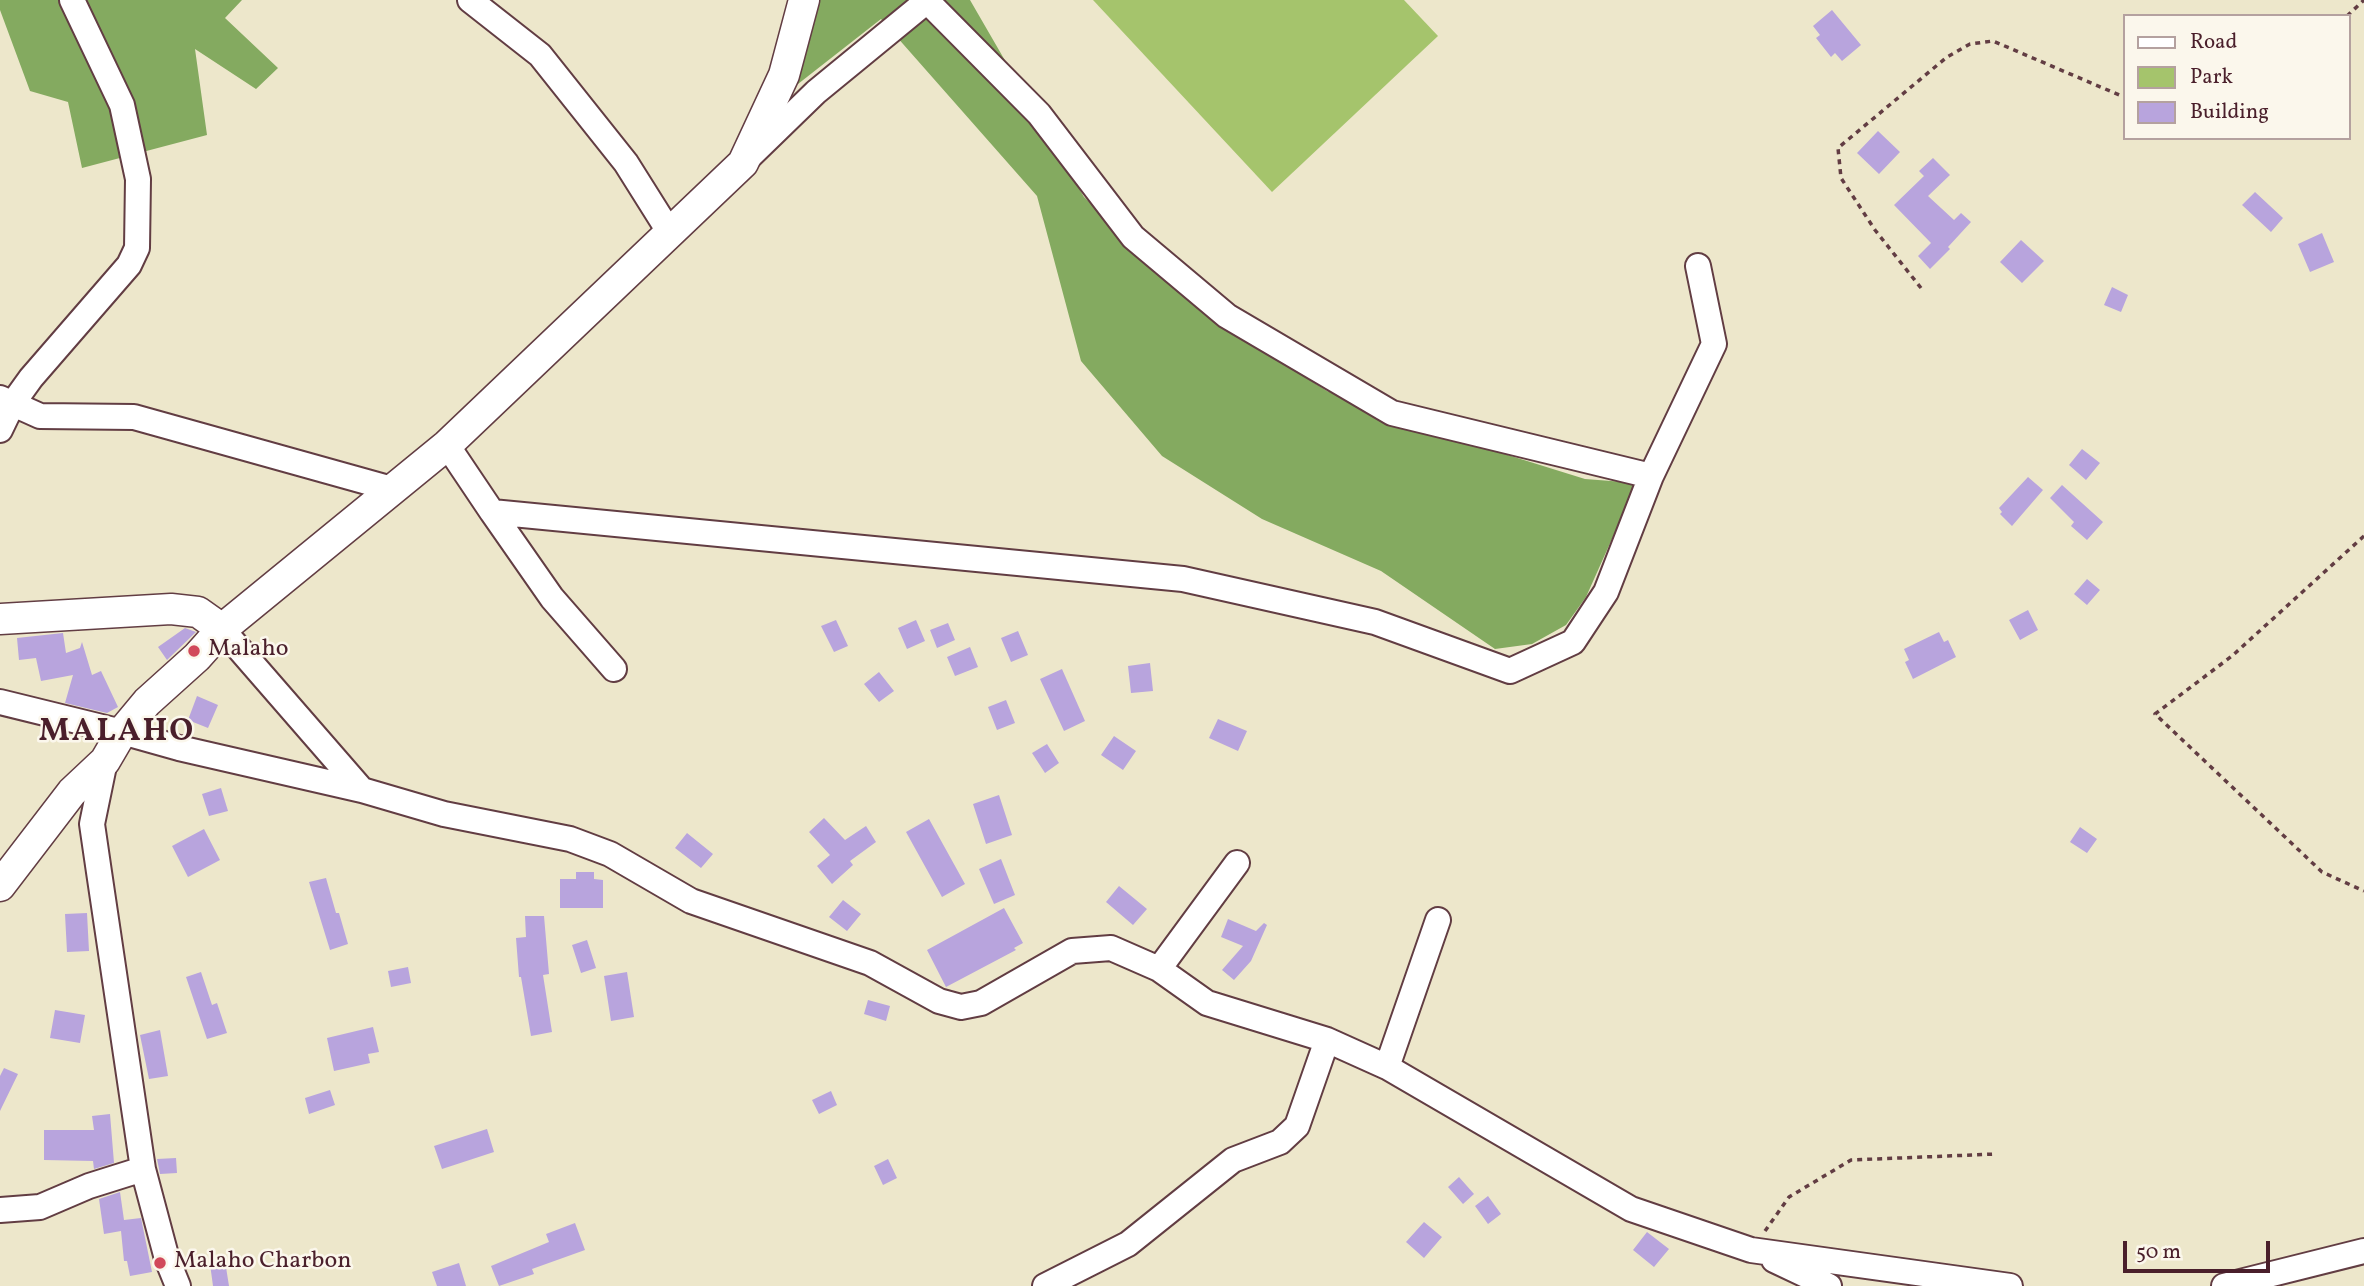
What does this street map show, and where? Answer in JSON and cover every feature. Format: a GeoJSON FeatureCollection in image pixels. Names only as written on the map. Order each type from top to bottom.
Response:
{"type":"FeatureCollection","features":[{"type":"Feature","properties":{"kind":"street"},"geometry":{"type":"LineString","coordinates":[[0,430],[7,401],[31,378],[129,265],[137,248],[138,179],[122,105],[72,0]]}},
{"type":"Feature","properties":{"kind":"street"},"geometry":{"type":"LineString","coordinates":[[470,0],[540,55],[626,163],[670,233]]}},
{"type":"Feature","properties":{"kind":"street"},"geometry":{"type":"LineString","coordinates":[[743,163],[784,75],[804,0]]}},
{"type":"Feature","properties":{"kind":"street"},"geometry":{"type":"LineString","coordinates":[[0,886],[72,792],[105,761],[122,732],[146,702],[197,657],[222,629],[447,444],[816,92],[926,1],[1040,114],[1133,237],[1227,317],[1392,413],[1651,476]]}},
{"type":"Feature","properties":{"kind":"street"},"geometry":{"type":"LineString","coordinates":[[492,512],[1183,579],[1375,622],[1510,671],[1573,642],[1606,592],[1651,476],[1714,344],[1698,267]]}},
{"type":"Feature","properties":{"kind":"street"},"geometry":{"type":"LineString","coordinates":[[7,401],[40,416],[134,417],[392,489]]}},
{"type":"Feature","properties":{"kind":"street"},"geometry":{"type":"LineString","coordinates":[[447,444],[552,598],[614,669]]}},
{"type":"Feature","properties":{"kind":"street"},"geometry":{"type":"LineString","coordinates":[[0,619],[171,609],[198,612],[222,629],[362,790]]}},
{"type":"Feature","properties":{"kind":"street"},"geometry":{"type":"LineString","coordinates":[[0,702],[178,748],[362,790],[444,814],[570,839],[610,854],[691,901],[870,963],[939,1001],[961,1007],[981,1003],[1072,951],[1111,947],[1158,969],[1207,1003],[1327,1040],[1387,1067],[1632,1209],[1751,1250],[1829,1286]]}},
{"type":"Feature","properties":{"kind":"street"},"geometry":{"type":"LineString","coordinates":[[105,761],[92,824],[143,1169],[167,1259],[178,1286]]}},
{"type":"Feature","properties":{"kind":"street"},"geometry":{"type":"LineString","coordinates":[[1158,969],[1237,863]]}},
{"type":"Feature","properties":{"kind":"street"},"geometry":{"type":"LineString","coordinates":[[1387,1067],[1438,919]]}},
{"type":"Feature","properties":{"kind":"street"},"geometry":{"type":"LineString","coordinates":[[1045,1286],[1128,1244],[1233,1160],[1280,1142],[1297,1126],[1327,1040]]}},
{"type":"Feature","properties":{"kind":"street"},"geometry":{"type":"LineString","coordinates":[[0,1210],[40,1208],[89,1186],[143,1169]]}},
{"type":"Feature","properties":{"kind":"street"},"geometry":{"type":"LineString","coordinates":[[1751,1250],[2010,1286]]}},
{"type":"Feature","properties":{"kind":"street"},"geometry":{"type":"LineString","coordinates":[[2224,1286],[2364,1251]]}},
{"type":"Feature","properties":{"kind":"path"},"geometry":{"type":"LineString","coordinates":[[2349,14],[2364,0]]}},
{"type":"Feature","properties":{"kind":"path"},"geometry":{"type":"LineString","coordinates":[[1921,288],[1875,230],[1842,178],[1838,148],[1947,57],[1970,44],[1993,41],[2122,96]]}},
{"type":"Feature","properties":{"kind":"path"},"geometry":{"type":"LineString","coordinates":[[2364,536],[2232,656],[2155,714],[2322,872],[2364,891]]}},
{"type":"Feature","properties":{"kind":"path"},"geometry":{"type":"LineString","coordinates":[[1751,1250],[1789,1197],[1851,1160],[1996,1154]]}},
{"type":"Feature","properties":{"kind":"green space"},"geometry":{"type":"Polygon","coordinates":[[[0,0],[242,0],[225,18],[278,68],[256,89],[195,49],[207,135],[82,168],[68,102],[30,91],[0,10],[0,0]]]}},
{"type":"Feature","properties":{"kind":"green space"},"geometry":{"type":"Polygon","coordinates":[[[816,0],[970,0],[1084,197],[1207,315],[1327,391],[1437,433],[1585,479],[1637,483],[1586,597],[1566,625],[1532,644],[1495,649],[1381,571],[1262,519],[1162,456],[1081,361],[1037,196],[881,19],[798,84],[794,67],[816,0]]]}},
{"type":"Feature","properties":{"kind":"green space"},"geometry":{"type":"Polygon","coordinates":[[[1093,0],[1404,0],[1438,36],[1272,192],[1093,0]]]}},
{"type":"Feature","properties":{"kind":"building"},"geometry":{"type":"Polygon","coordinates":[[[1832,10],[1861,45],[1842,61],[1835,53],[1831,57],[1816,38],[1820,35],[1813,26],[1832,10]]]}},
{"type":"Feature","properties":{"kind":"building"},"geometry":{"type":"Polygon","coordinates":[[[1878,131],[1900,152],[1879,174],[1857,153],[1878,131]]]}},
{"type":"Feature","properties":{"kind":"building"},"geometry":{"type":"Polygon","coordinates":[[[1933,158],[1950,175],[1928,196],[1954,220],[1961,213],[1971,222],[1930,269],[1918,256],[1931,243],[1894,205],[1924,176],[1919,171],[1933,158]]]}},
{"type":"Feature","properties":{"kind":"building"},"geometry":{"type":"Polygon","coordinates":[[[2255,192],[2283,218],[2271,232],[2242,205],[2255,192]]]}},
{"type":"Feature","properties":{"kind":"building"},"geometry":{"type":"Polygon","coordinates":[[[2322,233],[2334,262],[2310,272],[2298,244],[2322,233]]]}},
{"type":"Feature","properties":{"kind":"building"},"geometry":{"type":"Polygon","coordinates":[[[2021,240],[2044,261],[2022,283],[2000,262],[2021,240]]]}},
{"type":"Feature","properties":{"kind":"building"},"geometry":{"type":"Polygon","coordinates":[[[2112,287],[2128,295],[2121,312],[2104,305],[2112,287]]]}},
{"type":"Feature","properties":{"kind":"building"},"geometry":{"type":"Polygon","coordinates":[[[2082,449],[2100,463],[2086,480],[2069,465],[2082,449]]]}},
{"type":"Feature","properties":{"kind":"building"},"geometry":{"type":"Polygon","coordinates":[[[2028,477],[2043,490],[2012,526],[2000,514],[2002,512],[1999,508],[2028,477]]]}},
{"type":"Feature","properties":{"kind":"building"},"geometry":{"type":"Polygon","coordinates":[[[2062,485],[2103,522],[2087,540],[2071,526],[2074,522],[2050,498],[2062,485]]]}},
{"type":"Feature","properties":{"kind":"building"},"geometry":{"type":"Polygon","coordinates":[[[2087,579],[2100,590],[2087,605],[2074,594],[2087,579]]]}},
{"type":"Feature","properties":{"kind":"building"},"geometry":{"type":"Polygon","coordinates":[[[2028,610],[2038,630],[2020,640],[2009,620],[2028,610]]]}},
{"type":"Feature","properties":{"kind":"building"},"geometry":{"type":"Polygon","coordinates":[[[836,620],[848,646],[834,652],[821,626],[836,620]]]}},
{"type":"Feature","properties":{"kind":"building"},"geometry":{"type":"Polygon","coordinates":[[[916,620],[925,641],[907,649],[898,628],[916,620]]]}},
{"type":"Feature","properties":{"kind":"building"},"geometry":{"type":"Polygon","coordinates":[[[948,623],[955,640],[937,648],[930,630],[948,623]]]}},
{"type":"Feature","properties":{"kind":"building"},"geometry":{"type":"Polygon","coordinates":[[[185,628],[196,632],[167,660],[158,647],[185,628]]]}},
{"type":"Feature","properties":{"kind":"building"},"geometry":{"type":"Polygon","coordinates":[[[1018,631],[1028,655],[1011,662],[1001,638],[1018,631]]]}},
{"type":"Feature","properties":{"kind":"building"},"geometry":{"type":"Polygon","coordinates":[[[1939,632],[1944,642],[1948,640],[1956,657],[1913,679],[1905,662],[1909,660],[1904,649],[1939,632]]]}},
{"type":"Feature","properties":{"kind":"building"},"geometry":{"type":"Polygon","coordinates":[[[63,633],[66,653],[80,648],[82,642],[92,675],[101,671],[118,707],[107,713],[65,703],[73,675],[41,681],[36,658],[19,660],[17,638],[63,633]]]}},
{"type":"Feature","properties":{"kind":"building"},"geometry":{"type":"Polygon","coordinates":[[[970,647],[978,667],[955,676],[947,657],[970,647]]]}},
{"type":"Feature","properties":{"kind":"building"},"geometry":{"type":"Polygon","coordinates":[[[1150,663],[1153,691],[1131,693],[1128,666],[1150,663]]]}},
{"type":"Feature","properties":{"kind":"building"},"geometry":{"type":"Polygon","coordinates":[[[1062,669],[1085,721],[1064,731],[1040,679],[1062,669]]]}},
{"type":"Feature","properties":{"kind":"building"},"geometry":{"type":"Polygon","coordinates":[[[879,672],[894,691],[879,702],[864,684],[879,672]]]}},
{"type":"Feature","properties":{"kind":"building"},"geometry":{"type":"Polygon","coordinates":[[[197,696],[218,705],[208,728],[188,720],[197,696]]]}},
{"type":"Feature","properties":{"kind":"building"},"geometry":{"type":"Polygon","coordinates":[[[1006,700],[1015,723],[997,730],[988,707],[1006,700]]]}},
{"type":"Feature","properties":{"kind":"building"},"geometry":{"type":"Polygon","coordinates":[[[1218,719],[1247,731],[1238,751],[1209,738],[1218,719]]]}},
{"type":"Feature","properties":{"kind":"building"},"geometry":{"type":"Polygon","coordinates":[[[1114,736],[1136,751],[1123,770],[1101,755],[1114,736]]]}},
{"type":"Feature","properties":{"kind":"building"},"geometry":{"type":"Polygon","coordinates":[[[1047,744],[1059,763],[1045,773],[1032,753],[1047,744]]]}},
{"type":"Feature","properties":{"kind":"building"},"geometry":{"type":"Polygon","coordinates":[[[221,788],[228,811],[209,816],[202,794],[221,788]]]}},
{"type":"Feature","properties":{"kind":"building"},"geometry":{"type":"Polygon","coordinates":[[[999,795],[1012,835],[986,844],[973,804],[999,795]]]}},
{"type":"Feature","properties":{"kind":"building"},"geometry":{"type":"Polygon","coordinates":[[[824,818],[845,840],[866,826],[876,842],[850,861],[853,865],[832,884],[817,866],[830,855],[809,832],[824,818]]]}},
{"type":"Feature","properties":{"kind":"building"},"geometry":{"type":"Polygon","coordinates":[[[929,819],[965,884],[942,897],[906,832],[929,819]]]}},
{"type":"Feature","properties":{"kind":"building"},"geometry":{"type":"Polygon","coordinates":[[[2080,827],[2097,839],[2087,853],[2070,842],[2080,827]]]}},
{"type":"Feature","properties":{"kind":"building"},"geometry":{"type":"Polygon","coordinates":[[[204,829],[220,860],[188,877],[172,846],[204,829]]]}},
{"type":"Feature","properties":{"kind":"building"},"geometry":{"type":"Polygon","coordinates":[[[687,833],[713,854],[701,868],[675,848],[687,833]]]}},
{"type":"Feature","properties":{"kind":"building"},"geometry":{"type":"Polygon","coordinates":[[[1001,859],[1015,895],[994,904],[979,869],[1001,859]]]}},
{"type":"Feature","properties":{"kind":"building"},"geometry":{"type":"Polygon","coordinates":[[[576,872],[594,872],[594,879],[603,880],[603,908],[560,908],[560,879],[576,879],[576,872]]]}},
{"type":"Feature","properties":{"kind":"building"},"geometry":{"type":"Polygon","coordinates":[[[326,878],[348,944],[330,950],[309,882],[326,878]]]}},
{"type":"Feature","properties":{"kind":"building"},"geometry":{"type":"Polygon","coordinates":[[[1119,886],[1147,909],[1133,925],[1106,902],[1119,886]]]}},
{"type":"Feature","properties":{"kind":"building"},"geometry":{"type":"Polygon","coordinates":[[[843,900],[861,914],[847,931],[829,917],[843,900]]]}},
{"type":"Feature","properties":{"kind":"building"},"geometry":{"type":"Polygon","coordinates":[[[1004,908],[1023,943],[1014,948],[1016,950],[946,987],[927,950],[1004,908]]]}},
{"type":"Feature","properties":{"kind":"building"},"geometry":{"type":"Polygon","coordinates":[[[87,913],[89,951],[67,952],[65,914],[87,913]]]}},
{"type":"Feature","properties":{"kind":"building"},"geometry":{"type":"Polygon","coordinates":[[[525,916],[544,916],[549,974],[543,975],[552,1032],[531,1036],[519,977],[516,938],[526,937],[525,916]]]}},
{"type":"Feature","properties":{"kind":"building"},"geometry":{"type":"Polygon","coordinates":[[[1228,919],[1256,931],[1264,923],[1267,925],[1251,961],[1234,980],[1222,970],[1243,946],[1221,937],[1228,919]]]}},
{"type":"Feature","properties":{"kind":"building"},"geometry":{"type":"Polygon","coordinates":[[[587,940],[596,968],[581,973],[572,945],[587,940]]]}},
{"type":"Feature","properties":{"kind":"building"},"geometry":{"type":"Polygon","coordinates":[[[408,967],[411,983],[391,987],[388,971],[408,967]]]}},
{"type":"Feature","properties":{"kind":"building"},"geometry":{"type":"Polygon","coordinates":[[[201,972],[212,1005],[217,1003],[227,1033],[207,1039],[186,977],[201,972]]]}},
{"type":"Feature","properties":{"kind":"building"},"geometry":{"type":"Polygon","coordinates":[[[627,972],[634,1017],[611,1021],[604,976],[627,972]]]}},
{"type":"Feature","properties":{"kind":"building"},"geometry":{"type":"Polygon","coordinates":[[[868,1000],[890,1006],[886,1021],[864,1014],[868,1000]]]}},
{"type":"Feature","properties":{"kind":"building"},"geometry":{"type":"Polygon","coordinates":[[[55,1010],[85,1015],[80,1043],[50,1038],[55,1010]]]}},
{"type":"Feature","properties":{"kind":"building"},"geometry":{"type":"Polygon","coordinates":[[[373,1027],[379,1052],[368,1054],[370,1063],[334,1071],[327,1038],[373,1027]]]}},
{"type":"Feature","properties":{"kind":"building"},"geometry":{"type":"Polygon","coordinates":[[[160,1030],[168,1076],[149,1079],[140,1035],[160,1030]]]}},
{"type":"Feature","properties":{"kind":"building"},"geometry":{"type":"Polygon","coordinates":[[[4,1068],[18,1074],[0,1111],[0,1076],[4,1068]]]}},
{"type":"Feature","properties":{"kind":"building"},"geometry":{"type":"Polygon","coordinates":[[[330,1090],[335,1105],[309,1114],[305,1098],[330,1090]]]}},
{"type":"Feature","properties":{"kind":"building"},"geometry":{"type":"Polygon","coordinates":[[[831,1091],[837,1105],[819,1114],[812,1100],[831,1091]]]}},
{"type":"Feature","properties":{"kind":"building"},"geometry":{"type":"Polygon","coordinates":[[[110,1114],[114,1163],[94,1169],[93,1161],[44,1160],[44,1130],[94,1130],[92,1116],[110,1114]]]}},
{"type":"Feature","properties":{"kind":"building"},"geometry":{"type":"Polygon","coordinates":[[[487,1129],[494,1152],[442,1169],[434,1146],[487,1129]]]}},
{"type":"Feature","properties":{"kind":"building"},"geometry":{"type":"Polygon","coordinates":[[[176,1158],[177,1173],[160,1174],[157,1159],[176,1158]]]}},
{"type":"Feature","properties":{"kind":"building"},"geometry":{"type":"Polygon","coordinates":[[[888,1159],[897,1178],[883,1185],[874,1166],[888,1159]]]}},
{"type":"Feature","properties":{"kind":"building"},"geometry":{"type":"Polygon","coordinates":[[[1459,1177],[1474,1194],[1463,1204],[1448,1187],[1459,1177]]]}},
{"type":"Feature","properties":{"kind":"building"},"geometry":{"type":"Polygon","coordinates":[[[120,1192],[124,1220],[141,1218],[152,1272],[130,1276],[127,1261],[124,1261],[121,1231],[104,1234],[99,1199],[120,1192]]]}},
{"type":"Feature","properties":{"kind":"building"},"geometry":{"type":"Polygon","coordinates":[[[1488,1196],[1501,1214],[1488,1224],[1475,1206],[1488,1196]]]}},
{"type":"Feature","properties":{"kind":"building"},"geometry":{"type":"Polygon","coordinates":[[[1424,1222],[1442,1237],[1424,1258],[1406,1242],[1424,1222]]]}},
{"type":"Feature","properties":{"kind":"building"},"geometry":{"type":"Polygon","coordinates":[[[575,1223],[585,1250],[532,1269],[534,1274],[499,1286],[491,1266],[549,1242],[546,1234],[575,1223]]]}},
{"type":"Feature","properties":{"kind":"building"},"geometry":{"type":"Polygon","coordinates":[[[1647,1232],[1669,1249],[1654,1267],[1633,1250],[1647,1232]]]}},
{"type":"Feature","properties":{"kind":"building"},"geometry":{"type":"Polygon","coordinates":[[[225,1261],[229,1286],[213,1286],[210,1264],[225,1261]]]}},
{"type":"Feature","properties":{"kind":"building"},"geometry":{"type":"Polygon","coordinates":[[[459,1263],[466,1286],[437,1286],[432,1272],[459,1263]]]}},
{"type":"Feature","properties":{"kind":"place","name":"Malaho"},"geometry":{"type":"Point","coordinates":[194,651]}},
{"type":"Feature","properties":{"kind":"place","name":"Malaho Charbon"},"geometry":{"type":"Point","coordinates":[160,1263]}},
{"type":"Feature","properties":{"kind":"district","name":"MALAHO"},"geometry":{"type":"Point","coordinates":[117,734]}}]}
